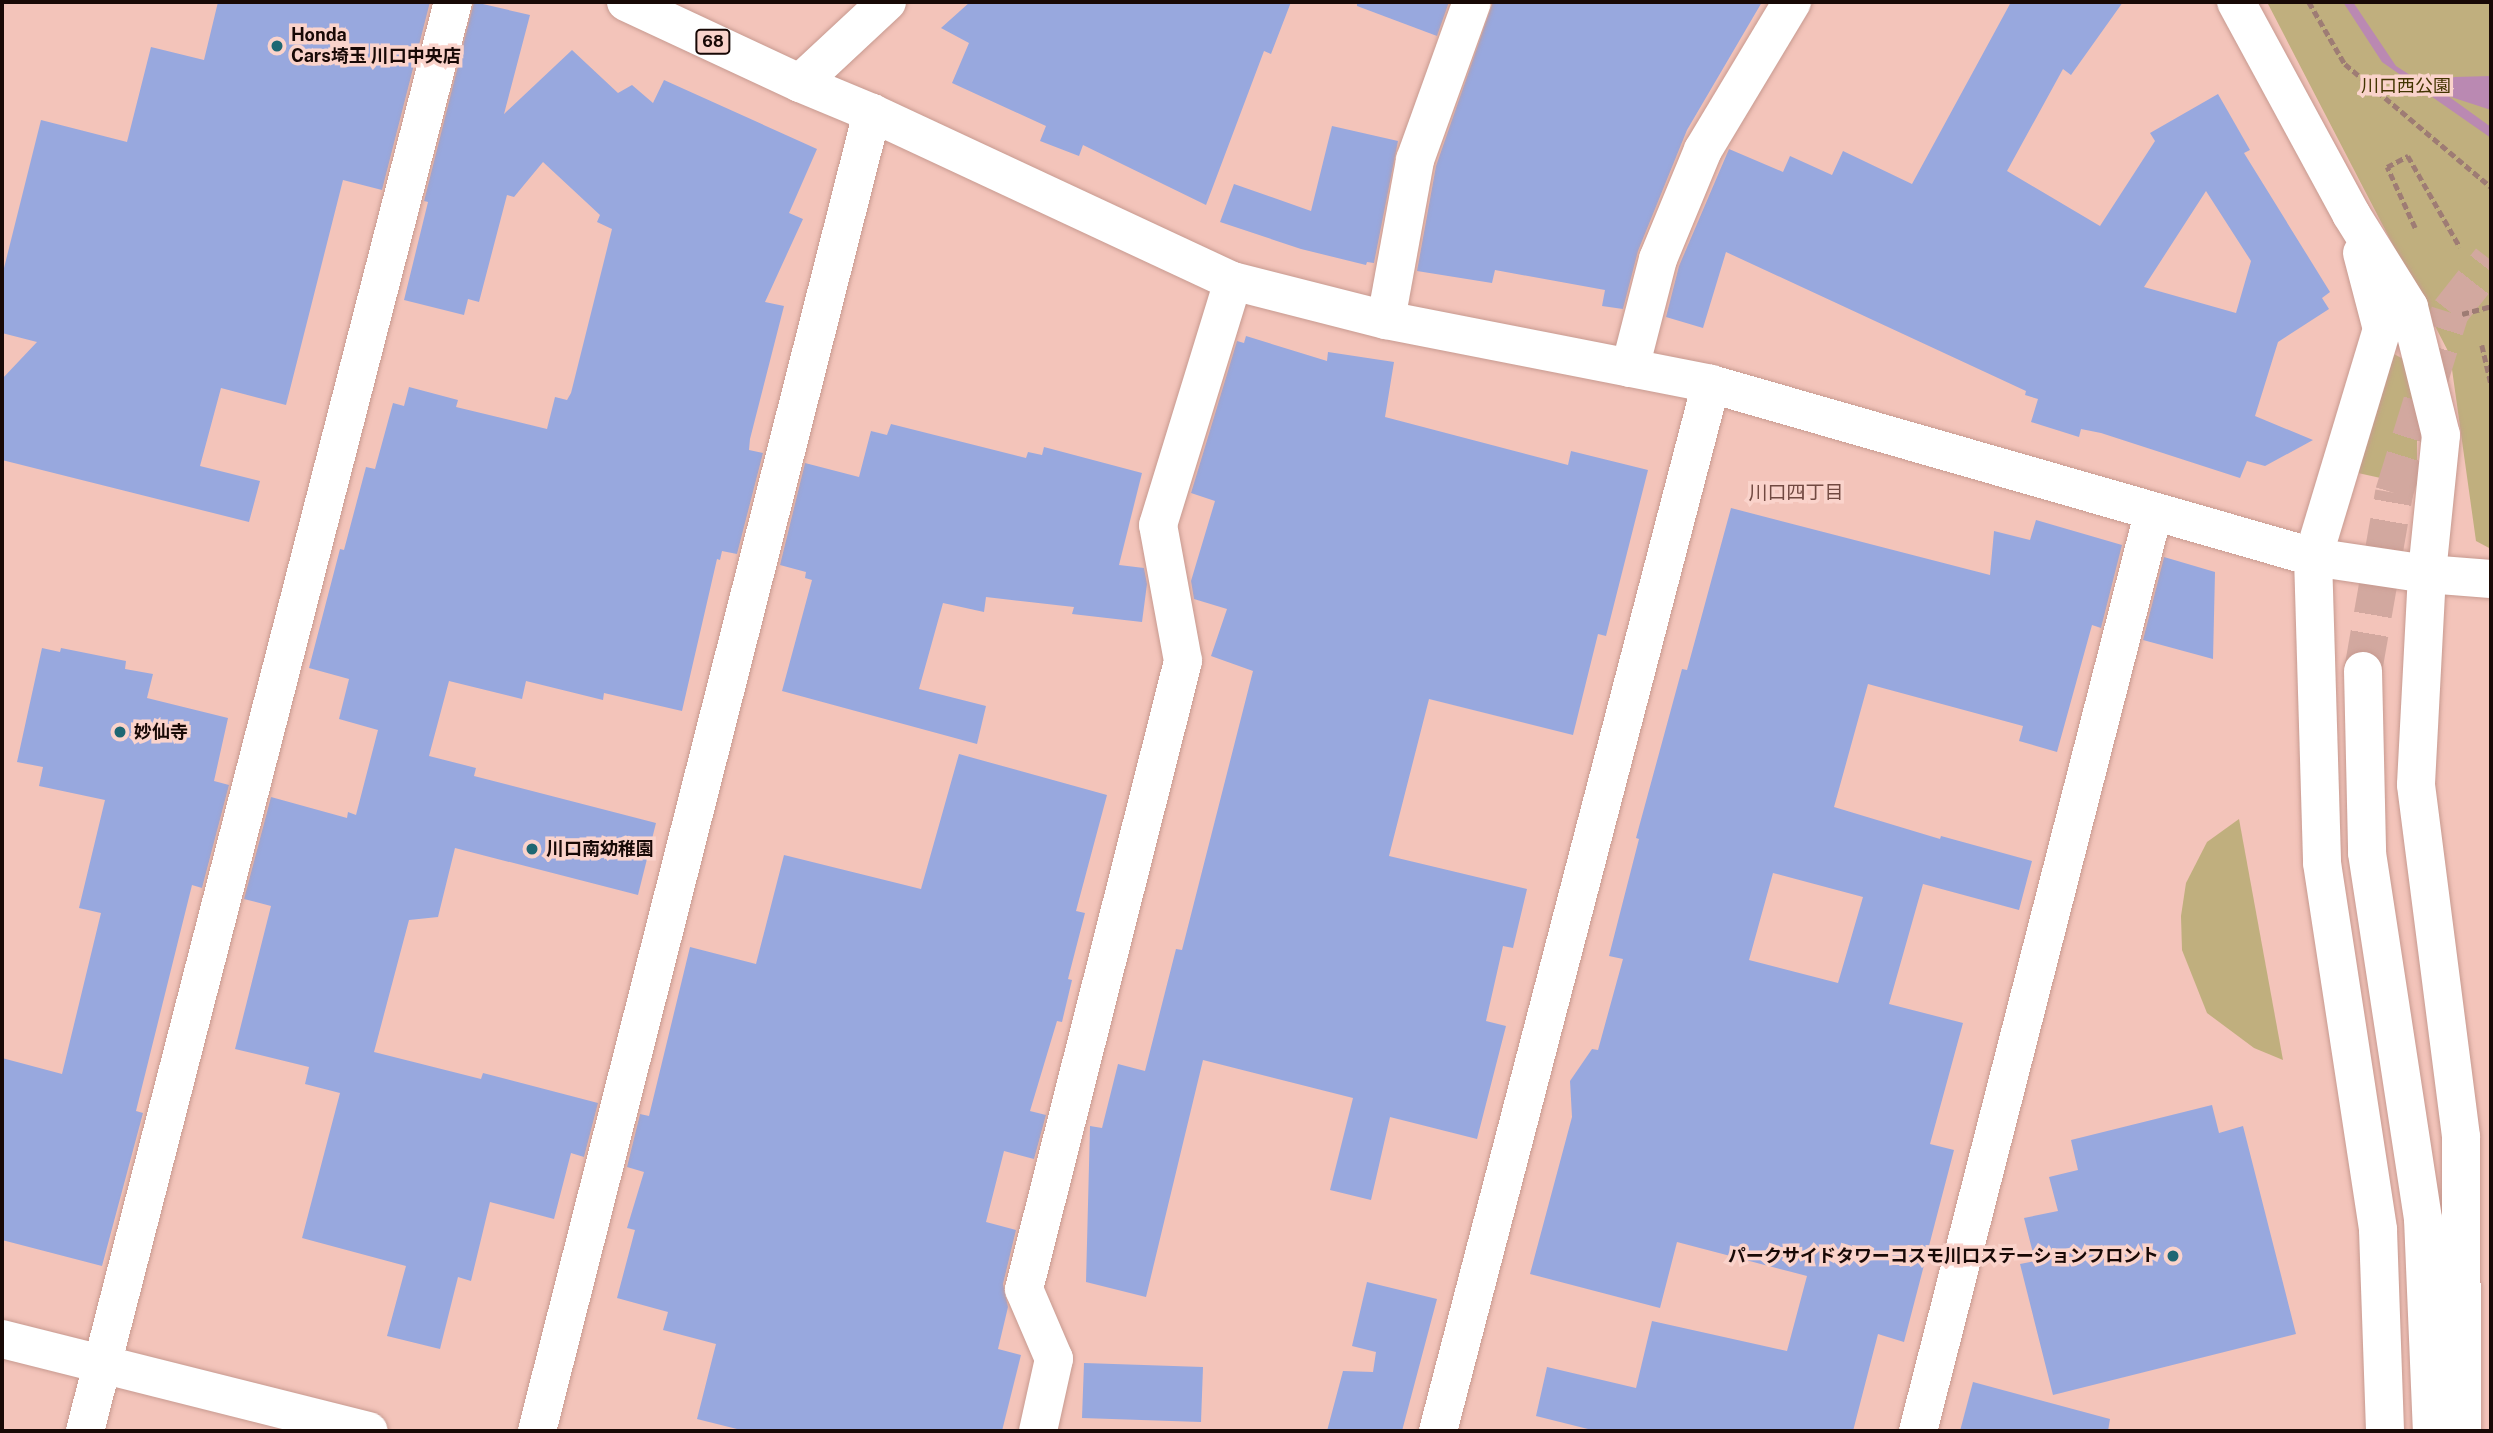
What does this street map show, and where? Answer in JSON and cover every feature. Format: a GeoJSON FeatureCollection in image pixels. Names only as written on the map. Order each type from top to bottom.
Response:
{"type":"FeatureCollection","features":[{"type":"Feature","properties":{"kind":"street"},"geometry":{"type":"LineString","coordinates":[[85,1431],[453,2]]}},
{"type":"Feature","properties":{"kind":"street","name":"68"},"geometry":{"type":"LineString","coordinates":[[626,2],[800,83]]}},
{"type":"Feature","properties":{"kind":"street"},"geometry":{"type":"LineString","coordinates":[[887,2],[800,83],[872,113],[1233,281],[1386,320],[1711,384],[2153,514],[2313,557],[2427,574],[2491,579]]}},
{"type":"Feature","properties":{"kind":"street"},"geometry":{"type":"LineString","coordinates":[[1386,320],[1415,160],[1472,2]]}},
{"type":"Feature","properties":{"kind":"street"},"geometry":{"type":"LineString","coordinates":[[1630,368],[1658,259],[1703,150],[1792,2]]}},
{"type":"Feature","properties":{"kind":"street"},"geometry":{"type":"LineString","coordinates":[[2236,2],[2351,214],[2409,307],[2441,435],[2427,574],[2416,785],[2461,1137],[2462,1431]]}},
{"type":"Feature","properties":{"kind":"street"},"geometry":{"type":"LineString","coordinates":[[537,1431],[872,113]]}},
{"type":"Feature","properties":{"kind":"street"},"geometry":{"type":"LineString","coordinates":[[2351,214],[2382,329],[2313,557],[2322,863],[2378,1230],[2385,1431]]}},
{"type":"Feature","properties":{"kind":"street"},"geometry":{"type":"LineString","coordinates":[[1038,1431],[1054,1359],[1024,1289],[1183,661],[1158,525],[1233,281]]}},
{"type":"Feature","properties":{"kind":"street"},"geometry":{"type":"LineString","coordinates":[[1438,1431],[1711,384]]}},
{"type":"Feature","properties":{"kind":"street"},"geometry":{"type":"LineString","coordinates":[[1918,1431],[2153,514]]}},
{"type":"Feature","properties":{"kind":"street"},"geometry":{"type":"LineString","coordinates":[[2363,671],[2367,853],[2423,1219],[2432,1431]]}},
{"type":"Feature","properties":{"kind":"street"},"geometry":{"type":"LineString","coordinates":[[2,1339],[369,1431]]}},
{"type":"Feature","properties":{"kind":"path"},"geometry":{"type":"LineString","coordinates":[[2309,2],[2345,64],[2491,187]]}},
{"type":"Feature","properties":{"kind":"path"},"geometry":{"type":"LineString","coordinates":[[2420,237],[2387,167],[2408,156],[2460,247]]}},
{"type":"Feature","properties":{"kind":"path"},"geometry":{"type":"LineString","coordinates":[[2462,314],[2491,306]]}},
{"type":"Feature","properties":{"kind":"path"},"geometry":{"type":"LineString","coordinates":[[2482,345],[2491,383]]}},
{"type":"Feature","properties":{"kind":"green space","name":"川口西公園"},"geometry":{"type":"Polygon","coordinates":[[[2267,2],[2491,2],[2491,549],[2476,541],[2450,355],[2267,2]]]}},
{"type":"Feature","properties":{"kind":"green space"},"geometry":{"type":"Polygon","coordinates":[[[2394,354],[2409,362],[2417,435],[2417,486],[2358,473],[2394,354]]]}},
{"type":"Feature","properties":{"kind":"green space"},"geometry":{"type":"Polygon","coordinates":[[[2239,819],[2283,1060],[2254,1048],[2207,1013],[2182,950],[2181,916],[2186,883],[2207,842],[2239,819]]]}},
{"type":"Feature","properties":{"kind":"shaded area"},"geometry":{"type":"Polygon","coordinates":[[[2343,2],[2353,2],[2396,66],[2435,91],[2454,77],[2491,76],[2491,110],[2448,96],[2491,127],[2491,138],[2382,62],[2343,2]]]}},
{"type":"Feature","properties":{"kind":"building"},"geometry":{"type":"Polygon","coordinates":[[[218,2],[430,2],[382,190],[343,180],[286,405],[221,388],[200,466],[260,481],[249,522],[2,460],[2,379],[37,342],[2,333],[2,276],[41,120],[127,142],[151,47],[204,60],[218,2]]]}},
{"type":"Feature","properties":{"kind":"building"},"geometry":{"type":"Polygon","coordinates":[[[474,2],[530,15],[504,114],[572,50],[618,93],[632,85],[653,103],[664,80],[817,149],[789,213],[803,219],[765,302],[784,306],[750,439],[749,450],[763,453],[737,554],[722,551],[720,560],[717,559],[682,711],[604,693],[603,700],[526,681],[522,699],[449,681],[429,756],[476,768],[474,776],[656,823],[638,895],[455,848],[438,917],[409,920],[374,1052],[481,1079],[483,1073],[598,1103],[584,1157],[571,1153],[554,1219],[490,1202],[471,1281],[458,1277],[440,1349],[387,1336],[406,1266],[302,1238],[340,1093],[305,1084],[309,1067],[235,1049],[271,906],[244,899],[271,797],[347,818],[348,812],[356,815],[378,730],[339,719],[349,679],[309,668],[340,549],[344,550],[366,467],[375,469],[393,403],[404,406],[409,387],[458,400],[456,407],[547,429],[555,397],[567,400],[571,393],[612,229],[597,222],[600,215],[543,162],[514,197],[507,195],[479,302],[468,299],[464,315],[404,300],[428,202],[424,201],[474,2]]]}},
{"type":"Feature","properties":{"kind":"building"},"geometry":{"type":"Polygon","coordinates":[[[970,2],[1291,2],[1271,54],[1264,51],[1206,205],[1083,145],[1079,156],[1040,141],[1046,126],[952,83],[969,43],[941,28],[970,2]]]}},
{"type":"Feature","properties":{"kind":"building"},"geometry":{"type":"Polygon","coordinates":[[[1357,2],[1449,2],[1437,36],[1357,6],[1357,2]]]}},
{"type":"Feature","properties":{"kind":"building"},"geometry":{"type":"Polygon","coordinates":[[[1493,2],[1762,2],[1687,130],[1638,251],[1623,309],[1602,306],[1605,290],[1495,270],[1492,283],[1417,271],[1436,166],[1493,2]]]}},
{"type":"Feature","properties":{"kind":"building"},"geometry":{"type":"Polygon","coordinates":[[[2011,2],[2123,2],[2071,75],[2063,69],[2007,171],[2100,226],[2155,141],[2150,133],[2218,94],[2250,150],[2244,153],[2330,292],[2322,298],[2329,309],[2278,342],[2255,416],[2313,440],[2265,466],[2247,461],[2240,478],[2101,433],[2081,429],[2079,437],[2031,422],[2038,399],[2025,395],[2026,391],[1726,252],[1703,328],[1666,317],[1679,266],[1729,149],[1783,172],[1790,156],[1832,175],[1843,151],[1912,184],[2011,2]],[[2206,191],[2144,287],[2236,313],[2251,261],[2206,191]]]}},
{"type":"Feature","properties":{"kind":"building"},"geometry":{"type":"Polygon","coordinates":[[[1332,126],[1398,141],[1374,263],[1367,262],[1366,265],[1301,249],[1220,222],[1234,184],[1311,211],[1332,126]]]}},
{"type":"Feature","properties":{"kind":"building"},"geometry":{"type":"Polygon","coordinates":[[[1246,336],[1327,361],[1328,352],[1394,362],[1385,417],[1568,465],[1571,451],[1648,470],[1606,636],[1598,634],[1573,735],[1429,699],[1389,856],[1527,889],[1513,948],[1503,946],[1486,1021],[1506,1026],[1477,1139],[1390,1117],[1371,1200],[1330,1190],[1353,1098],[1203,1060],[1146,1297],[1086,1282],[1090,1126],[1102,1128],[1118,1064],[1145,1071],[1176,949],[1182,950],[1253,671],[1211,656],[1227,609],[1194,599],[1191,581],[1215,501],[1191,493],[1237,341],[1244,343],[1246,336]]]}},
{"type":"Feature","properties":{"kind":"building"},"geometry":{"type":"Polygon","coordinates":[[[891,424],[1026,458],[1028,452],[1042,455],[1044,447],[1142,473],[1119,565],[1144,568],[1147,584],[1142,622],[1072,614],[1074,607],[986,597],[984,612],[943,603],[919,689],[986,706],[977,744],[782,691],[812,580],[805,578],[806,572],[780,565],[805,463],[859,477],[871,431],[887,435],[891,424]]]}},
{"type":"Feature","properties":{"kind":"building"},"geometry":{"type":"Polygon","coordinates":[[[1731,508],[1990,575],[1994,531],[2030,540],[2036,520],[2122,545],[2101,628],[2092,625],[2057,752],[2019,741],[2023,726],[1868,684],[1834,807],[1940,839],[1941,836],[2032,861],[2019,910],[1923,884],[1889,1004],[1963,1023],[1930,1144],[1954,1150],[1904,1342],[1878,1334],[1853,1431],[1596,1431],[1536,1416],[1547,1367],[1636,1388],[1652,1321],[1787,1351],[1807,1276],[1677,1242],[1660,1308],[1530,1274],[1572,1117],[1570,1081],[1592,1049],[1598,1050],[1623,959],[1609,956],[1639,839],[1636,838],[1682,669],[1687,670],[1731,508]],[[1773,873],[1749,960],[1838,983],[1863,897],[1773,873]]]}},
{"type":"Feature","properties":{"kind":"building"},"geometry":{"type":"Polygon","coordinates":[[[2164,557],[2215,572],[2213,659],[2143,640],[2164,557]]]}},
{"type":"Feature","properties":{"kind":"building"},"geometry":{"type":"Polygon","coordinates":[[[42,648],[60,652],[61,648],[126,661],[125,669],[153,674],[147,698],[228,718],[214,781],[229,785],[202,888],[192,885],[136,1111],[143,1113],[102,1266],[2,1240],[2,1058],[62,1074],[101,913],[79,908],[105,800],[39,786],[43,767],[17,762],[42,648]]]}},
{"type":"Feature","properties":{"kind":"building"},"geometry":{"type":"Polygon","coordinates":[[[959,754],[1107,795],[1076,911],[1085,913],[1068,979],[1072,980],[1062,1022],[1057,1021],[1030,1111],[1046,1115],[1034,1159],[1004,1151],[986,1222],[1016,1230],[1003,1284],[1008,1307],[998,1349],[1021,1355],[1002,1431],[745,1431],[697,1419],[716,1344],[663,1330],[668,1312],[617,1298],[635,1230],[627,1228],[644,1172],[627,1167],[640,1114],[649,1116],[690,947],[756,964],[784,855],[921,889],[959,754]]]}},
{"type":"Feature","properties":{"kind":"building","name":"パークサイドタワーコスモ川口ステーションフロント"},"geometry":{"type":"Polygon","coordinates":[[[2212,1105],[2219,1133],[2243,1126],[2296,1334],[2053,1395],[2020,1264],[2035,1261],[2024,1218],[2058,1211],[2049,1177],[2078,1170],[2071,1140],[2212,1105]]]}},
{"type":"Feature","properties":{"kind":"building"},"geometry":{"type":"Polygon","coordinates":[[[1367,1282],[1437,1299],[1402,1431],[1327,1431],[1343,1371],[1373,1372],[1376,1352],[1352,1346],[1367,1282]]]}},
{"type":"Feature","properties":{"kind":"building"},"geometry":{"type":"Polygon","coordinates":[[[1084,1363],[1203,1367],[1201,1422],[1082,1418],[1084,1363]]]}},
{"type":"Feature","properties":{"kind":"building"},"geometry":{"type":"Polygon","coordinates":[[[1973,1382],[2110,1419],[2108,1431],[1960,1431],[1973,1382]]]}},
{"type":"Feature","properties":{"kind":"tunnel"},"geometry":{"type":"LineString","coordinates":[[2363,671],[2394,493],[2450,312],[2491,260]]}},
{"type":"Feature","properties":{"kind":"place","name":"Honda Cars埼玉 川口中央店"},"geometry":{"type":"Point","coordinates":[277,46]}},
{"type":"Feature","properties":{"kind":"place","name":"妙仙寺"},"geometry":{"type":"Point","coordinates":[120,732]}},
{"type":"Feature","properties":{"kind":"place","name":"川口南幼稚園"},"geometry":{"type":"Point","coordinates":[532,849]}},
{"type":"Feature","properties":{"kind":"place","name":"パークサイドタワーコスモ川口ステーションフロント"},"geometry":{"type":"Point","coordinates":[2173,1256]}},
{"type":"Feature","properties":{"kind":"district","name":"川口四丁目"},"geometry":{"type":"Point","coordinates":[1796,493]}}]}
